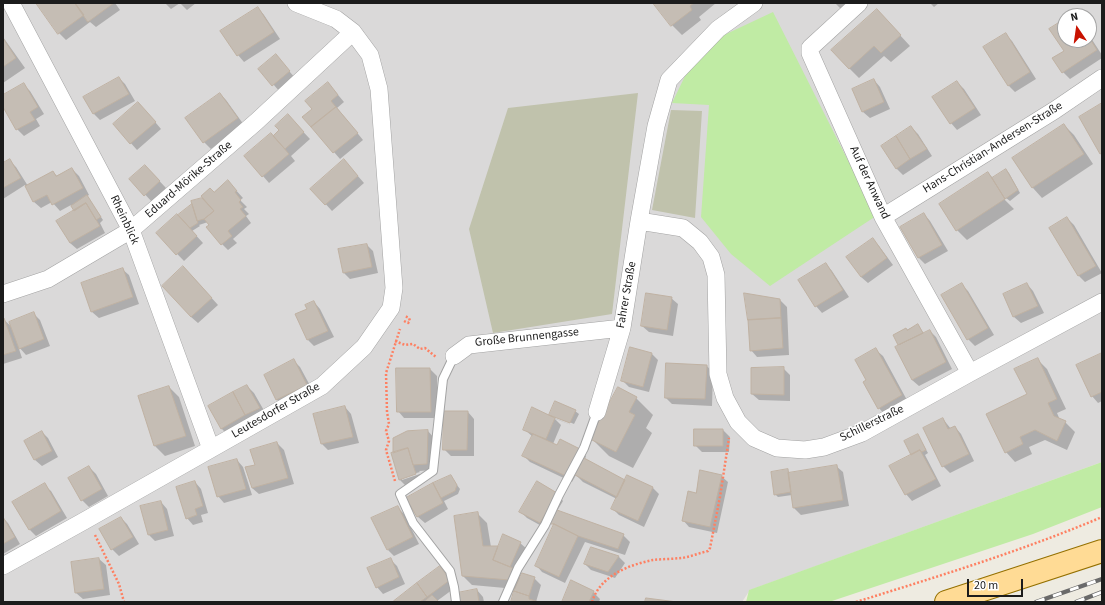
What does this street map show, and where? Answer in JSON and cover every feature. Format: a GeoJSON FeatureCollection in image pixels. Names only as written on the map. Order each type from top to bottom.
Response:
{"type":"FeatureCollection","features":[{"type":"Feature","properties":{"kind":"main road"},"geometry":{"type":"LineString","coordinates":[[946,602],[1102,551]]}},
{"type":"Feature","properties":{"kind":"street","name":"Rheinblick"},"geometry":{"type":"LineString","coordinates":[[11,3],[131,230],[211,449]]}},
{"type":"Feature","properties":{"kind":"street","name":"Leutesdorfer Straße"},"geometry":{"type":"LineString","coordinates":[[3,566],[84,522],[322,386],[364,347],[391,308],[394,288],[379,89],[370,55],[353,32],[336,19],[296,3]]}},
{"type":"Feature","properties":{"kind":"street","name":"Fahrer Straße"},"geometry":{"type":"LineString","coordinates":[[597,412],[622,328],[656,126],[669,80],[718,28],[754,3]]}},
{"type":"Feature","properties":{"kind":"street","name":"Auf der Anwand"},"geometry":{"type":"LineString","coordinates":[[859,3],[810,48],[810,53],[883,217],[970,372]]}},
{"type":"Feature","properties":{"kind":"street","name":"Eduard-Mörike-Straße"},"geometry":{"type":"LineString","coordinates":[[3,294],[48,280],[131,230],[256,122],[353,32]]}},
{"type":"Feature","properties":{"kind":"street","name":"Hans-Christian-Andersen-Straße"},"geometry":{"type":"LineString","coordinates":[[883,217],[1055,110],[1102,78]]}},
{"type":"Feature","properties":{"kind":"street","name":"Schillerstraße"},"geometry":{"type":"LineString","coordinates":[[639,221],[683,228],[700,242],[711,257],[716,275],[718,374],[725,398],[738,422],[754,438],[777,448],[805,450],[824,447],[862,432],[970,372],[1102,302]]}},
{"type":"Feature","properties":{"kind":"street","name":"Große Brunnengasse"},"geometry":{"type":"LineString","coordinates":[[453,358],[469,345],[622,328]]}},
{"type":"Feature","properties":{"kind":"lane","name":"Große Brunnengasse"},"geometry":{"type":"LineString","coordinates":[[400,494],[433,471],[443,379],[453,358]]}},
{"type":"Feature","properties":{"kind":"lane","name":"Fahrer Straße"},"geometry":{"type":"LineString","coordinates":[[503,602],[518,568],[546,525],[559,495],[584,448],[597,412]]}},
{"type":"Feature","properties":{"kind":"lane"},"geometry":{"type":"LineString","coordinates":[[400,494],[413,523],[450,571],[456,602]]}},
{"type":"Feature","properties":{"kind":"path"},"geometry":{"type":"LineString","coordinates":[[391,308],[402,318],[407,316],[410,319],[408,323],[405,323],[403,320],[395,341],[386,373],[387,412],[389,424],[386,431],[389,441],[386,450],[400,494]]}},
{"type":"Feature","properties":{"kind":"path"},"geometry":{"type":"LineString","coordinates":[[395,341],[405,345],[413,344],[420,349],[425,348],[436,357],[453,358]]}},
{"type":"Feature","properties":{"kind":"path"},"geometry":{"type":"LineString","coordinates":[[592,602],[594,596],[606,580],[632,565],[654,560],[682,558],[708,551],[710,548],[730,435],[735,416]]}},
{"type":"Feature","properties":{"kind":"path"},"geometry":{"type":"LineString","coordinates":[[856,602],[1065,533],[1102,517]]}},
{"type":"Feature","properties":{"kind":"path"},"geometry":{"type":"LineString","coordinates":[[100,546],[119,584],[124,602]]}},
{"type":"Feature","properties":{"kind":"shaded area"},"geometry":{"type":"Polygon","coordinates":[[[3,3],[1102,3],[1102,462],[750,590],[742,602],[3,602],[3,3]]]}},
{"type":"Feature","properties":{"kind":"shaded area"},"geometry":{"type":"Polygon","coordinates":[[[638,93],[612,314],[493,333],[469,229],[508,108],[638,93]]]}},
{"type":"Feature","properties":{"kind":"shaded area"},"geometry":{"type":"Polygon","coordinates":[[[671,110],[702,111],[695,218],[652,210],[671,110]]]}},
{"type":"Feature","properties":{"kind":"green space"},"geometry":{"type":"Polygon","coordinates":[[[773,12],[876,216],[770,286],[731,254],[701,217],[709,105],[672,103],[686,74],[724,35],[773,12]]]}},
{"type":"Feature","properties":{"kind":"green space"},"geometry":{"type":"Polygon","coordinates":[[[1102,462],[1102,507],[1033,534],[829,602],[746,602],[749,590],[1102,462]]]}},
{"type":"Feature","properties":{"kind":"building"},"geometry":{"type":"Polygon","coordinates":[[[36,3],[75,3],[84,15],[58,34],[36,3]]]}},
{"type":"Feature","properties":{"kind":"building"},"geometry":{"type":"Polygon","coordinates":[[[75,3],[114,3],[88,22],[75,3]]]}},
{"type":"Feature","properties":{"kind":"building"},"geometry":{"type":"Polygon","coordinates":[[[653,3],[694,3],[690,6],[692,10],[671,26],[653,3]]]}},
{"type":"Feature","properties":{"kind":"building"},"geometry":{"type":"Polygon","coordinates":[[[258,7],[274,32],[237,56],[220,31],[258,7]]]}},
{"type":"Feature","properties":{"kind":"building"},"geometry":{"type":"Polygon","coordinates":[[[877,9],[901,35],[881,53],[874,46],[849,69],[831,50],[877,9]]]}},
{"type":"Feature","properties":{"kind":"building"},"geometry":{"type":"Polygon","coordinates":[[[1057,24],[1057,41],[1049,29],[1057,24]]]}},
{"type":"Feature","properties":{"kind":"building"},"geometry":{"type":"Polygon","coordinates":[[[1006,33],[1030,72],[1008,86],[983,47],[1006,33]]]}},
{"type":"Feature","properties":{"kind":"building"},"geometry":{"type":"Polygon","coordinates":[[[3,38],[16,58],[3,67],[3,38]]]}},
{"type":"Feature","properties":{"kind":"building"},"geometry":{"type":"Polygon","coordinates":[[[1062,48],[1096,48],[1097,50],[1062,73],[1052,58],[1064,51],[1062,48]]]}},
{"type":"Feature","properties":{"kind":"building"},"geometry":{"type":"Polygon","coordinates":[[[276,54],[290,71],[272,86],[258,69],[276,54]]]}},
{"type":"Feature","properties":{"kind":"building"},"geometry":{"type":"Polygon","coordinates":[[[119,77],[129,94],[93,114],[83,97],[119,77]]]}},
{"type":"Feature","properties":{"kind":"building"},"geometry":{"type":"Polygon","coordinates":[[[874,79],[884,102],[862,112],[852,89],[874,79]]]}},
{"type":"Feature","properties":{"kind":"building"},"geometry":{"type":"Polygon","coordinates":[[[957,81],[975,108],[950,124],[932,97],[957,81]]]}},
{"type":"Feature","properties":{"kind":"building"},"geometry":{"type":"Polygon","coordinates":[[[328,82],[338,95],[331,101],[336,107],[311,127],[302,117],[312,109],[305,101],[328,82]]]}},
{"type":"Feature","properties":{"kind":"building"},"geometry":{"type":"Polygon","coordinates":[[[24,83],[38,107],[30,112],[35,120],[16,130],[3,107],[3,95],[24,83]]]}},
{"type":"Feature","properties":{"kind":"building"},"geometry":{"type":"Polygon","coordinates":[[[220,93],[238,118],[203,143],[185,118],[220,93]]]}},
{"type":"Feature","properties":{"kind":"building"},"geometry":{"type":"Polygon","coordinates":[[[138,102],[156,122],[130,144],[113,124],[138,102]]]}},
{"type":"Feature","properties":{"kind":"building"},"geometry":{"type":"Polygon","coordinates":[[[1102,103],[1102,153],[1100,154],[1079,117],[1102,103]]]}},
{"type":"Feature","properties":{"kind":"building"},"geometry":{"type":"Polygon","coordinates":[[[336,107],[358,133],[333,153],[311,127],[336,107]]]}},
{"type":"Feature","properties":{"kind":"building"},"geometry":{"type":"Polygon","coordinates":[[[288,114],[304,132],[285,149],[273,136],[279,130],[275,126],[288,114]]]}},
{"type":"Feature","properties":{"kind":"building"},"geometry":{"type":"Polygon","coordinates":[[[1064,124],[1084,154],[1032,188],[1012,158],[1064,124]]]}},
{"type":"Feature","properties":{"kind":"building"},"geometry":{"type":"Polygon","coordinates":[[[911,126],[927,149],[910,159],[896,136],[911,126]]]}},
{"type":"Feature","properties":{"kind":"building"},"geometry":{"type":"Polygon","coordinates":[[[271,133],[289,154],[262,177],[244,156],[271,133]]]}},
{"type":"Feature","properties":{"kind":"building"},"geometry":{"type":"Polygon","coordinates":[[[896,136],[910,159],[896,169],[881,146],[896,136]]]}},
{"type":"Feature","properties":{"kind":"building"},"geometry":{"type":"Polygon","coordinates":[[[10,159],[21,178],[3,188],[3,163],[10,159]]]}},
{"type":"Feature","properties":{"kind":"building"},"geometry":{"type":"Polygon","coordinates":[[[344,159],[358,176],[325,205],[310,189],[344,159]]]}},
{"type":"Feature","properties":{"kind":"building"},"geometry":{"type":"Polygon","coordinates":[[[145,165],[160,181],[144,196],[129,179],[145,165]]]}},
{"type":"Feature","properties":{"kind":"building"},"geometry":{"type":"Polygon","coordinates":[[[72,168],[83,188],[52,205],[47,195],[33,202],[25,186],[53,171],[56,176],[72,168]]]}},
{"type":"Feature","properties":{"kind":"building"},"geometry":{"type":"Polygon","coordinates":[[[1006,169],[1018,190],[1005,199],[992,178],[1006,169]]]}},
{"type":"Feature","properties":{"kind":"building"},"geometry":{"type":"Polygon","coordinates":[[[988,172],[1005,199],[956,231],[939,204],[988,172]]]}},
{"type":"Feature","properties":{"kind":"building"},"geometry":{"type":"Polygon","coordinates":[[[228,180],[237,191],[235,192],[241,200],[239,202],[243,207],[240,209],[246,216],[228,231],[232,236],[221,245],[206,227],[209,225],[204,219],[214,211],[201,196],[210,188],[214,192],[228,180]]]}},
{"type":"Feature","properties":{"kind":"building"},"geometry":{"type":"Polygon","coordinates":[[[87,195],[101,217],[96,220],[86,203],[74,211],[71,206],[87,195]]]}},
{"type":"Feature","properties":{"kind":"building"},"geometry":{"type":"Polygon","coordinates":[[[202,198],[214,211],[204,219],[197,221],[191,201],[202,198]]]}},
{"type":"Feature","properties":{"kind":"building"},"geometry":{"type":"Polygon","coordinates":[[[86,203],[100,226],[70,243],[56,221],[86,203]]]}},
{"type":"Feature","properties":{"kind":"building"},"geometry":{"type":"Polygon","coordinates":[[[192,204],[198,223],[190,228],[178,215],[192,204]]]}},
{"type":"Feature","properties":{"kind":"building"},"geometry":{"type":"Polygon","coordinates":[[[924,213],[942,245],[918,258],[900,227],[924,213]]]}},
{"type":"Feature","properties":{"kind":"building"},"geometry":{"type":"Polygon","coordinates":[[[177,214],[197,236],[176,255],[156,233],[177,214]]]}},
{"type":"Feature","properties":{"kind":"building"},"geometry":{"type":"Polygon","coordinates":[[[1067,217],[1096,266],[1078,276],[1049,228],[1067,217]]]}},
{"type":"Feature","properties":{"kind":"building"},"geometry":{"type":"Polygon","coordinates":[[[873,238],[887,258],[861,277],[846,257],[873,238]]]}},
{"type":"Feature","properties":{"kind":"building"},"geometry":{"type":"Polygon","coordinates":[[[367,244],[372,267],[343,273],[338,249],[367,244]]]}},
{"type":"Feature","properties":{"kind":"building"},"geometry":{"type":"Polygon","coordinates":[[[826,263],[843,290],[815,307],[798,280],[826,263]]]}},
{"type":"Feature","properties":{"kind":"building"},"geometry":{"type":"Polygon","coordinates":[[[183,266],[212,298],[191,317],[162,286],[183,266]]]}},
{"type":"Feature","properties":{"kind":"building"},"geometry":{"type":"Polygon","coordinates":[[[123,268],[133,297],[91,312],[81,283],[123,268]]]}},
{"type":"Feature","properties":{"kind":"building"},"geometry":{"type":"Polygon","coordinates":[[[962,283],[988,328],[967,340],[941,295],[962,283]]]}},
{"type":"Feature","properties":{"kind":"building"},"geometry":{"type":"Polygon","coordinates":[[[1027,283],[1038,306],[1013,317],[1003,294],[1027,283]]]}},
{"type":"Feature","properties":{"kind":"building"},"geometry":{"type":"Polygon","coordinates":[[[646,293],[672,297],[667,330],[641,326],[646,293]]]}},
{"type":"Feature","properties":{"kind":"building"},"geometry":{"type":"Polygon","coordinates":[[[744,293],[780,299],[781,318],[748,320],[744,293]]]}},
{"type":"Feature","properties":{"kind":"building"},"geometry":{"type":"Polygon","coordinates":[[[314,301],[328,331],[307,340],[295,314],[307,309],[305,305],[314,301]]]}},
{"type":"Feature","properties":{"kind":"building"},"geometry":{"type":"Polygon","coordinates":[[[34,312],[44,339],[19,349],[9,322],[34,312]]]}},
{"type":"Feature","properties":{"kind":"building"},"geometry":{"type":"Polygon","coordinates":[[[3,318],[16,351],[3,355],[3,318]]]}},
{"type":"Feature","properties":{"kind":"building"},"geometry":{"type":"Polygon","coordinates":[[[781,318],[783,348],[750,351],[748,320],[781,318]]]}},
{"type":"Feature","properties":{"kind":"building"},"geometry":{"type":"Polygon","coordinates":[[[918,324],[923,333],[898,345],[893,335],[918,324]]]}},
{"type":"Feature","properties":{"kind":"building"},"geometry":{"type":"Polygon","coordinates":[[[930,330],[946,362],[912,380],[895,347],[930,330]]]}},
{"type":"Feature","properties":{"kind":"building"},"geometry":{"type":"Polygon","coordinates":[[[630,347],[652,353],[643,387],[621,381],[630,347]]]}},
{"type":"Feature","properties":{"kind":"building"},"geometry":{"type":"Polygon","coordinates":[[[876,348],[902,395],[878,409],[863,382],[866,380],[855,360],[876,348]]]}},
{"type":"Feature","properties":{"kind":"building"},"geometry":{"type":"Polygon","coordinates":[[[1102,353],[1102,392],[1091,397],[1076,365],[1102,353]]]}},
{"type":"Feature","properties":{"kind":"building"},"geometry":{"type":"Polygon","coordinates":[[[1038,358],[1057,399],[1048,403],[1054,416],[1066,421],[1057,441],[1035,430],[1020,437],[1023,444],[1005,453],[986,414],[1027,394],[1014,369],[1038,358]]]}},
{"type":"Feature","properties":{"kind":"building"},"geometry":{"type":"Polygon","coordinates":[[[294,359],[307,385],[276,400],[264,375],[294,359]]]}},
{"type":"Feature","properties":{"kind":"building"},"geometry":{"type":"Polygon","coordinates":[[[666,363],[707,365],[705,399],[665,398],[666,363]]]}},
{"type":"Feature","properties":{"kind":"building"},"geometry":{"type":"Polygon","coordinates":[[[784,367],[784,395],[751,394],[751,368],[784,367]]]}},
{"type":"Feature","properties":{"kind":"building"},"geometry":{"type":"Polygon","coordinates":[[[396,368],[430,368],[431,412],[397,412],[396,368]]]}},
{"type":"Feature","properties":{"kind":"building"},"geometry":{"type":"Polygon","coordinates":[[[247,385],[260,408],[245,415],[233,392],[247,385]]]}},
{"type":"Feature","properties":{"kind":"building"},"geometry":{"type":"Polygon","coordinates":[[[169,386],[186,436],[154,446],[138,396],[169,386]]]}},
{"type":"Feature","properties":{"kind":"building"},"geometry":{"type":"Polygon","coordinates":[[[618,387],[637,397],[629,412],[635,415],[616,452],[590,439],[618,387]]]}},
{"type":"Feature","properties":{"kind":"building"},"geometry":{"type":"Polygon","coordinates":[[[233,392],[245,415],[221,429],[208,406],[233,392]]]}},
{"type":"Feature","properties":{"kind":"building"},"geometry":{"type":"Polygon","coordinates":[[[555,401],[576,410],[570,423],[549,415],[555,401]]]}},
{"type":"Feature","properties":{"kind":"building"},"geometry":{"type":"Polygon","coordinates":[[[345,406],[353,437],[321,444],[313,414],[345,406]]]}},
{"type":"Feature","properties":{"kind":"building"},"geometry":{"type":"Polygon","coordinates":[[[532,407],[555,418],[546,439],[523,430],[532,407]]]}},
{"type":"Feature","properties":{"kind":"building"},"geometry":{"type":"Polygon","coordinates":[[[444,411],[468,411],[467,450],[443,450],[444,411]]]}},
{"type":"Feature","properties":{"kind":"building"},"geometry":{"type":"Polygon","coordinates":[[[943,418],[948,429],[955,426],[969,454],[942,467],[923,428],[943,418]]]}},
{"type":"Feature","properties":{"kind":"building"},"geometry":{"type":"Polygon","coordinates":[[[694,429],[723,429],[723,446],[694,446],[694,429]]]}},
{"type":"Feature","properties":{"kind":"building"},"geometry":{"type":"Polygon","coordinates":[[[428,430],[427,464],[413,465],[408,448],[393,453],[393,438],[407,431],[428,430]]]}},
{"type":"Feature","properties":{"kind":"building"},"geometry":{"type":"Polygon","coordinates":[[[42,431],[52,451],[34,460],[24,441],[42,431]]]}},
{"type":"Feature","properties":{"kind":"building"},"geometry":{"type":"Polygon","coordinates":[[[533,434],[557,445],[560,439],[580,449],[566,476],[522,456],[533,434]]]}},
{"type":"Feature","properties":{"kind":"building"},"geometry":{"type":"Polygon","coordinates":[[[918,434],[926,450],[922,452],[920,450],[911,455],[904,441],[918,434]]]}},
{"type":"Feature","properties":{"kind":"building"},"geometry":{"type":"Polygon","coordinates":[[[277,442],[288,478],[252,488],[245,467],[255,465],[250,450],[277,442]]]}},
{"type":"Feature","properties":{"kind":"building"},"geometry":{"type":"Polygon","coordinates":[[[408,448],[416,474],[399,480],[391,453],[408,448]]]}},
{"type":"Feature","properties":{"kind":"building"},"geometry":{"type":"Polygon","coordinates":[[[920,450],[936,479],[905,495],[889,466],[920,450]]]}},
{"type":"Feature","properties":{"kind":"building"},"geometry":{"type":"Polygon","coordinates":[[[584,458],[625,480],[617,497],[575,475],[584,458]]]}},
{"type":"Feature","properties":{"kind":"building"},"geometry":{"type":"Polygon","coordinates":[[[237,459],[246,489],[217,497],[208,467],[237,459]]]}},
{"type":"Feature","properties":{"kind":"building"},"geometry":{"type":"Polygon","coordinates":[[[837,465],[843,500],[793,508],[788,473],[837,465]]]}},
{"type":"Feature","properties":{"kind":"building"},"geometry":{"type":"Polygon","coordinates":[[[89,466],[102,489],[81,501],[68,478],[89,466]]]}},
{"type":"Feature","properties":{"kind":"building"},"geometry":{"type":"Polygon","coordinates":[[[788,469],[791,492],[774,495],[771,472],[788,469]]]}},
{"type":"Feature","properties":{"kind":"building"},"geometry":{"type":"Polygon","coordinates":[[[700,470],[722,475],[710,527],[682,521],[688,491],[696,493],[700,470]]]}},
{"type":"Feature","properties":{"kind":"building"},"geometry":{"type":"Polygon","coordinates":[[[451,475],[457,485],[455,491],[441,498],[433,483],[451,475]]]}},
{"type":"Feature","properties":{"kind":"building"},"geometry":{"type":"Polygon","coordinates":[[[627,475],[653,487],[638,521],[611,509],[627,475]]]}},
{"type":"Feature","properties":{"kind":"building"},"geometry":{"type":"Polygon","coordinates":[[[195,481],[203,506],[195,509],[197,515],[186,519],[176,487],[195,481]]]}},
{"type":"Feature","properties":{"kind":"building"},"geometry":{"type":"Polygon","coordinates":[[[537,481],[557,493],[540,523],[519,512],[537,481]]]}},
{"type":"Feature","properties":{"kind":"building"},"geometry":{"type":"Polygon","coordinates":[[[45,483],[61,511],[29,530],[12,502],[45,483]]]}},
{"type":"Feature","properties":{"kind":"building"},"geometry":{"type":"Polygon","coordinates":[[[433,483],[443,503],[417,517],[406,498],[433,483]]]}},
{"type":"Feature","properties":{"kind":"building"},"geometry":{"type":"Polygon","coordinates":[[[161,501],[168,530],[148,535],[140,506],[161,501]]]}},
{"type":"Feature","properties":{"kind":"building"},"geometry":{"type":"Polygon","coordinates":[[[398,506],[413,537],[387,550],[371,518],[398,506]]]}},
{"type":"Feature","properties":{"kind":"building"},"geometry":{"type":"Polygon","coordinates":[[[557,510],[624,534],[618,549],[578,536],[554,524],[551,524],[557,510]]]}},
{"type":"Feature","properties":{"kind":"building"},"geometry":{"type":"Polygon","coordinates":[[[478,512],[483,546],[498,546],[493,560],[513,568],[509,580],[462,576],[454,516],[478,512]]]}},
{"type":"Feature","properties":{"kind":"building"},"geometry":{"type":"Polygon","coordinates":[[[3,517],[15,537],[3,544],[3,517]]]}},
{"type":"Feature","properties":{"kind":"building"},"geometry":{"type":"Polygon","coordinates":[[[121,517],[133,537],[111,550],[99,529],[121,517]]]}},
{"type":"Feature","properties":{"kind":"building"},"geometry":{"type":"Polygon","coordinates":[[[554,524],[578,536],[559,577],[535,566],[554,524]]]}},
{"type":"Feature","properties":{"kind":"building"},"geometry":{"type":"Polygon","coordinates":[[[503,534],[521,542],[510,567],[493,560],[503,534]]]}},
{"type":"Feature","properties":{"kind":"building"},"geometry":{"type":"Polygon","coordinates":[[[591,547],[619,556],[608,572],[584,564],[591,547]]]}},
{"type":"Feature","properties":{"kind":"building"},"geometry":{"type":"Polygon","coordinates":[[[99,558],[104,589],[75,593],[71,562],[99,558]]]}},
{"type":"Feature","properties":{"kind":"building"},"geometry":{"type":"Polygon","coordinates":[[[391,558],[399,577],[376,588],[367,568],[391,558]]]}},
{"type":"Feature","properties":{"kind":"building"},"geometry":{"type":"Polygon","coordinates":[[[440,566],[450,580],[427,597],[417,583],[440,566]]]}},
{"type":"Feature","properties":{"kind":"building"},"geometry":{"type":"Polygon","coordinates":[[[522,573],[535,577],[529,596],[514,591],[522,573]]]}},
{"type":"Feature","properties":{"kind":"building"},"geometry":{"type":"Polygon","coordinates":[[[571,580],[594,591],[589,602],[562,602],[571,580]]]}},
{"type":"Feature","properties":{"kind":"building"},"geometry":{"type":"Polygon","coordinates":[[[417,583],[427,597],[420,602],[394,601],[417,583]]]}},
{"type":"Feature","properties":{"kind":"building"},"geometry":{"type":"Polygon","coordinates":[[[477,589],[479,602],[459,602],[457,593],[477,589]]]}},
{"type":"Feature","properties":{"kind":"building"},"geometry":{"type":"Polygon","coordinates":[[[514,591],[529,596],[529,599],[539,602],[511,602],[514,591]]]}},
{"type":"Feature","properties":{"kind":"building"},"geometry":{"type":"Polygon","coordinates":[[[432,595],[439,602],[424,602],[432,595]]]}},
{"type":"Feature","properties":{"kind":"building"},"geometry":{"type":"Polygon","coordinates":[[[646,598],[677,602],[645,602],[646,598]]]}},
{"type":"Feature","properties":{"kind":"railway"},"geometry":{"type":"LineString","coordinates":[[1036,602],[1102,579]]}},
{"type":"Feature","properties":{"kind":"railway"},"geometry":{"type":"LineString","coordinates":[[1076,602],[1102,592]]}}]}
